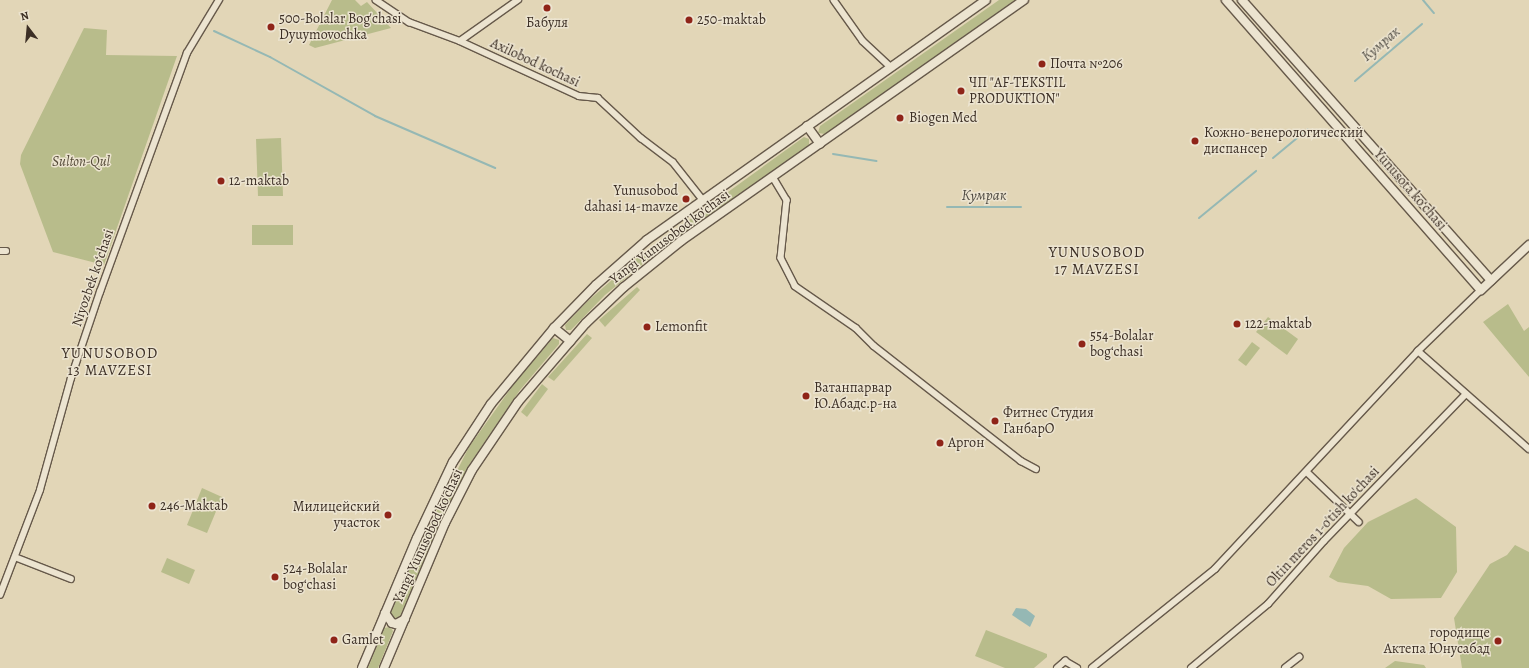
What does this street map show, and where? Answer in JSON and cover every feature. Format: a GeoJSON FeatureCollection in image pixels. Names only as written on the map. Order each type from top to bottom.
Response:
{"type":"FeatureCollection","features":[{"type":"Feature","properties":{"kind":"main road","name":"Yangi Yunusobod ko'chasi"},"geometry":{"type":"LineString","coordinates":[[362,668],[425,519],[460,451],[506,384],[554,328],[620,263],[702,200],[986,0]]}},
{"type":"Feature","properties":{"kind":"main road","name":"Yangi Yunusobod ko'chasi"},"geometry":{"type":"LineString","coordinates":[[384,668],[445,523],[478,461],[518,402],[570,341],[613,296],[646,268],[1024,0]]}},
{"type":"Feature","properties":{"kind":"main road","name":"Yunusota koʻchasi"},"geometry":{"type":"LineString","coordinates":[[1226,0],[1480,290]]}},
{"type":"Feature","properties":{"kind":"main road","name":"Yunusota koʻchasi"},"geometry":{"type":"LineString","coordinates":[[1242,0],[1491,280]]}},
{"type":"Feature","properties":{"kind":"main road"},"geometry":{"type":"LineString","coordinates":[[807,126],[820,144]]}},
{"type":"Feature","properties":{"kind":"main road"},"geometry":{"type":"LineString","coordinates":[[1480,290],[1529,245]]}},
{"type":"Feature","properties":{"kind":"main road"},"geometry":{"type":"LineString","coordinates":[[554,328],[570,341]]}},
{"type":"Feature","properties":{"kind":"main road"},"geometry":{"type":"LineString","coordinates":[[385,613],[392,623],[396,624],[405,619]]}},
{"type":"Feature","properties":{"kind":"street","name":"Niyozbek koʻchasi"},"geometry":{"type":"LineString","coordinates":[[0,595],[40,490],[73,370],[184,60],[219,0]]}},
{"type":"Feature","properties":{"kind":"street","name":"Axilobod kochasi"},"geometry":{"type":"LineString","coordinates":[[376,0],[408,22],[460,41],[579,96],[598,98],[641,138],[673,162],[702,200]]}},
{"type":"Feature","properties":{"kind":"street"},"geometry":{"type":"LineString","coordinates":[[460,41],[518,0]]}},
{"type":"Feature","properties":{"kind":"street"},"geometry":{"type":"LineString","coordinates":[[834,0],[863,41],[891,67]]}},
{"type":"Feature","properties":{"kind":"street"},"geometry":{"type":"LineString","coordinates":[[773,177],[787,200],[781,258],[795,286],[856,328],[874,346],[1021,461],[1036,469]]}},
{"type":"Feature","properties":{"kind":"street"},"geometry":{"type":"LineString","coordinates":[[1092,668],[1215,568],[1307,472],[1418,351],[1480,290]]}},
{"type":"Feature","properties":{"kind":"street"},"geometry":{"type":"LineString","coordinates":[[1418,351],[1529,449]]}},
{"type":"Feature","properties":{"kind":"street","name":"Oltin meros 1-o'tish ko'chasi"},"geometry":{"type":"LineString","coordinates":[[1191,668],[1268,604],[1352,513],[1466,394]]}},
{"type":"Feature","properties":{"kind":"street"},"geometry":{"type":"LineString","coordinates":[[1307,472],[1352,513],[1359,522]]}},
{"type":"Feature","properties":{"kind":"street"},"geometry":{"type":"LineString","coordinates":[[15,557],[71,579]]}},
{"type":"Feature","properties":{"kind":"street"},"geometry":{"type":"LineString","coordinates":[[1285,668],[1299,656]]}},
{"type":"Feature","properties":{"kind":"street"},"geometry":{"type":"LineString","coordinates":[[1057,668],[1065,661],[1077,668]]}},
{"type":"Feature","properties":{"kind":"green space"},"geometry":{"type":"Polygon","coordinates":[[[332,0],[355,0],[361,6],[367,2],[391,28],[315,48],[309,45],[332,0]]]}},
{"type":"Feature","properties":{"kind":"green space"},"geometry":{"type":"Polygon","coordinates":[[[999,0],[1015,0],[825,134],[818,133],[820,126],[999,0]]]}},
{"type":"Feature","properties":{"kind":"green space","name":"Sulton-Qul"},"geometry":{"type":"Polygon","coordinates":[[[84,28],[107,30],[106,55],[177,56],[104,265],[53,252],[20,164],[21,155],[84,28]]]}},
{"type":"Feature","properties":{"kind":"green space"},"geometry":{"type":"Polygon","coordinates":[[[804,137],[809,139],[809,145],[655,254],[605,295],[571,330],[566,330],[565,325],[588,301],[638,257],[804,137]]]}},
{"type":"Feature","properties":{"kind":"green space"},"geometry":{"type":"Polygon","coordinates":[[[281,138],[283,196],[258,196],[256,139],[281,138]]]}},
{"type":"Feature","properties":{"kind":"green space"},"geometry":{"type":"Polygon","coordinates":[[[252,225],[293,225],[293,245],[252,245],[252,225]]]}},
{"type":"Feature","properties":{"kind":"green space"},"geometry":{"type":"Polygon","coordinates":[[[637,287],[640,290],[605,327],[599,320],[637,287]]]}},
{"type":"Feature","properties":{"kind":"green space"},"geometry":{"type":"Polygon","coordinates":[[[1508,304],[1524,331],[1529,327],[1529,377],[1483,322],[1508,304]]]}},
{"type":"Feature","properties":{"kind":"green space"},"geometry":{"type":"Polygon","coordinates":[[[1268,317],[1298,339],[1287,355],[1256,332],[1268,317]]]}},
{"type":"Feature","properties":{"kind":"green space"},"geometry":{"type":"Polygon","coordinates":[[[587,334],[592,338],[554,381],[548,377],[587,334]]]}},
{"type":"Feature","properties":{"kind":"green space"},"geometry":{"type":"Polygon","coordinates":[[[553,338],[559,340],[559,344],[520,390],[469,465],[441,519],[399,619],[394,619],[390,615],[420,544],[469,447],[514,384],[553,338]]]}},
{"type":"Feature","properties":{"kind":"green space"},"geometry":{"type":"Polygon","coordinates":[[[1252,342],[1260,348],[1246,366],[1238,360],[1252,342]]]}},
{"type":"Feature","properties":{"kind":"green space"},"geometry":{"type":"Polygon","coordinates":[[[542,384],[548,389],[527,417],[521,412],[542,384]]]}},
{"type":"Feature","properties":{"kind":"green space"},"geometry":{"type":"Polygon","coordinates":[[[202,488],[222,497],[207,533],[187,525],[202,488]]]}},
{"type":"Feature","properties":{"kind":"green space"},"geometry":{"type":"Polygon","coordinates":[[[1416,498],[1456,527],[1457,572],[1441,598],[1391,599],[1368,586],[1338,582],[1329,577],[1344,548],[1368,522],[1416,498]]]}},
{"type":"Feature","properties":{"kind":"green space"},"geometry":{"type":"Polygon","coordinates":[[[1515,545],[1529,552],[1529,668],[1462,668],[1454,618],[1490,564],[1507,555],[1515,545]]]}},
{"type":"Feature","properties":{"kind":"green space"},"geometry":{"type":"Polygon","coordinates":[[[167,558],[195,570],[189,584],[161,572],[167,558]]]}},
{"type":"Feature","properties":{"kind":"green space"},"geometry":{"type":"Polygon","coordinates":[[[390,627],[393,631],[378,668],[368,668],[384,628],[390,627]]]}},
{"type":"Feature","properties":{"kind":"green space"},"geometry":{"type":"Polygon","coordinates":[[[986,630],[1047,654],[1047,657],[1034,668],[1005,668],[975,656],[986,630]]]}},
{"type":"Feature","properties":{"kind":"green space"},"geometry":{"type":"Polygon","coordinates":[[[1395,661],[1424,665],[1426,668],[1385,668],[1395,661]]]}},
{"type":"Feature","properties":{"kind":"water"},"geometry":{"type":"Polygon","coordinates":[[[1016,608],[1026,609],[1035,616],[1030,627],[1012,615],[1016,608]]]}},
{"type":"Feature","properties":{"kind":"waterway","name":"Кумрак"},"geometry":{"type":"LineString","coordinates":[[1423,0],[1434,13]]}},
{"type":"Feature","properties":{"kind":"waterway","name":"Кумрак"},"geometry":{"type":"LineString","coordinates":[[1355,81],[1422,24]]}},
{"type":"Feature","properties":{"kind":"waterway"},"geometry":{"type":"LineString","coordinates":[[214,31],[270,57],[375,116],[495,168]]}},
{"type":"Feature","properties":{"kind":"waterway","name":"Кумрак"},"geometry":{"type":"LineString","coordinates":[[1273,158],[1308,129]]}},
{"type":"Feature","properties":{"kind":"waterway","name":"Кумрак"},"geometry":{"type":"LineString","coordinates":[[833,154],[876,161]]}},
{"type":"Feature","properties":{"kind":"waterway","name":"Кумрак"},"geometry":{"type":"LineString","coordinates":[[1199,218],[1256,171]]}},
{"type":"Feature","properties":{"kind":"waterway","name":"Кумрак"},"geometry":{"type":"LineString","coordinates":[[947,207],[1021,207]]}},
{"type":"Feature","properties":{"kind":"place","name":"Бабуля"},"geometry":{"type":"Point","coordinates":[547,8]}},
{"type":"Feature","properties":{"kind":"place","name":"250-maktab"},"geometry":{"type":"Point","coordinates":[689,20]}},
{"type":"Feature","properties":{"kind":"place","name":"500-Bolalar Bog'chasi Dyuymovochka"},"geometry":{"type":"Point","coordinates":[271,27]}},
{"type":"Feature","properties":{"kind":"place","name":"Почта №206"},"geometry":{"type":"Point","coordinates":[1042,64]}},
{"type":"Feature","properties":{"kind":"place","name":"ЧП \"AF-TEKSTIL PRODUKTION\""},"geometry":{"type":"Point","coordinates":[961,91]}},
{"type":"Feature","properties":{"kind":"place","name":"Biogen Med"},"geometry":{"type":"Point","coordinates":[900,118]}},
{"type":"Feature","properties":{"kind":"place","name":"Кожно-венерологический диспансер"},"geometry":{"type":"Point","coordinates":[1195,141]}},
{"type":"Feature","properties":{"kind":"place","name":"12-maktab"},"geometry":{"type":"Point","coordinates":[221,181]}},
{"type":"Feature","properties":{"kind":"place","name":"Yunusobod dahasi 14-mavze"},"geometry":{"type":"Point","coordinates":[686,199]}},
{"type":"Feature","properties":{"kind":"place","name":"122-maktab"},"geometry":{"type":"Point","coordinates":[1237,324]}},
{"type":"Feature","properties":{"kind":"place","name":"Lemonfit"},"geometry":{"type":"Point","coordinates":[647,327]}},
{"type":"Feature","properties":{"kind":"place","name":"554-Bolalar bogʻchasi"},"geometry":{"type":"Point","coordinates":[1082,344]}},
{"type":"Feature","properties":{"kind":"place","name":"Ватанпарвар Ю.Абадс.р-на"},"geometry":{"type":"Point","coordinates":[806,396]}},
{"type":"Feature","properties":{"kind":"place","name":"Фитнес Студия ГанбарО"},"geometry":{"type":"Point","coordinates":[995,421]}},
{"type":"Feature","properties":{"kind":"place","name":"Аргон"},"geometry":{"type":"Point","coordinates":[940,443]}},
{"type":"Feature","properties":{"kind":"place","name":"246-Maktab"},"geometry":{"type":"Point","coordinates":[152,506]}},
{"type":"Feature","properties":{"kind":"place","name":"Милицейский участок"},"geometry":{"type":"Point","coordinates":[388,515]}},
{"type":"Feature","properties":{"kind":"place","name":"524-Bolalar bogʻchasi"},"geometry":{"type":"Point","coordinates":[275,577]}},
{"type":"Feature","properties":{"kind":"place","name":"Gamlet"},"geometry":{"type":"Point","coordinates":[334,640]}},
{"type":"Feature","properties":{"kind":"place","name":"городище Актепа Юнусабад"},"geometry":{"type":"Point","coordinates":[1498,641]}},
{"type":"Feature","properties":{"kind":"district","name":"YUNUSOBOD 17 MAVZESI"},"geometry":{"type":"Point","coordinates":[1097,260]}},
{"type":"Feature","properties":{"kind":"district","name":"YUNUSOBOD 13 MAVZESI"},"geometry":{"type":"Point","coordinates":[110,362]}}]}
